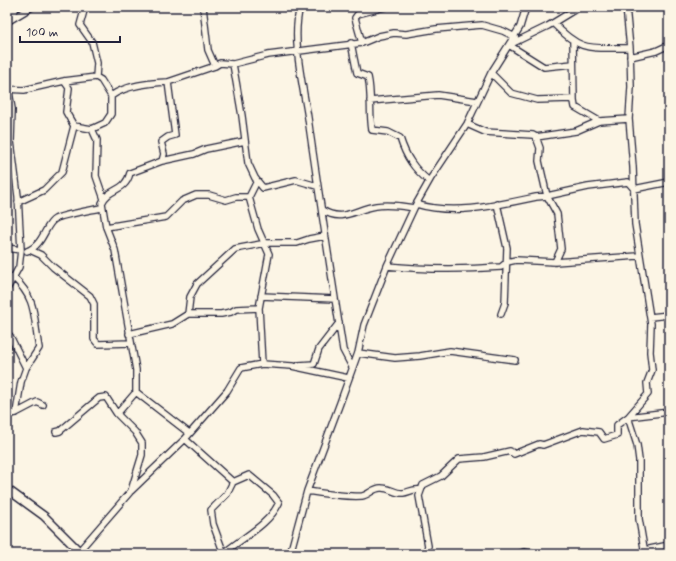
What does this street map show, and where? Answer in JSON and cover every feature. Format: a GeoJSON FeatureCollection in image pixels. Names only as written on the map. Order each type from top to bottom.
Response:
{"type":"FeatureCollection","features":[{"type":"Feature","properties":{"kind":"main road"},"geometry":{"type":"LineString","coordinates":[[7,489],[44,516],[80,552]]}},
{"type":"Feature","properties":{"kind":"street"},"geometry":{"type":"LineString","coordinates":[[10,20],[16,7]]}},
{"type":"Feature","properties":{"kind":"street"},"geometry":{"type":"LineString","coordinates":[[10,20],[32,7]]}},
{"type":"Feature","properties":{"kind":"street"},"geometry":{"type":"LineString","coordinates":[[85,7],[80,25],[92,42],[97,63],[96,77]]}},
{"type":"Feature","properties":{"kind":"street"},"geometry":{"type":"LineString","coordinates":[[203,7],[208,50],[215,66]]}},
{"type":"Feature","properties":{"kind":"street"},"geometry":{"type":"LineString","coordinates":[[300,7],[297,20],[298,52],[338,323],[343,350],[352,367]]}},
{"type":"Feature","properties":{"kind":"street"},"geometry":{"type":"LineString","coordinates":[[362,43],[355,18],[358,14],[385,7]]}},
{"type":"Feature","properties":{"kind":"street"},"geometry":{"type":"LineString","coordinates":[[290,554],[307,491],[358,353],[364,325],[387,266],[415,206],[429,181],[467,124],[492,73],[515,37],[520,27],[526,7]]}},
{"type":"Feature","properties":{"kind":"street"},"geometry":{"type":"LineString","coordinates":[[509,45],[553,23],[579,7]]}},
{"type":"Feature","properties":{"kind":"street"},"geometry":{"type":"LineString","coordinates":[[425,554],[428,546],[419,496],[421,490],[424,485],[441,476],[459,459],[484,457],[510,451],[514,454],[539,444],[543,445],[560,440],[583,430],[599,432],[604,439],[617,435],[617,425],[628,417],[648,394],[647,383],[652,370],[650,352],[650,317],[638,256],[634,215],[634,189],[629,119],[631,88],[630,48],[626,7]]}},
{"type":"Feature","properties":{"kind":"street"},"geometry":{"type":"LineString","coordinates":[[553,23],[573,41],[594,48],[630,48]]}},
{"type":"Feature","properties":{"kind":"street"},"geometry":{"type":"LineString","coordinates":[[112,96],[116,93],[134,87],[152,83],[168,82],[220,63],[233,64],[268,55],[298,52],[351,43],[362,43],[379,36],[394,33],[406,34],[436,29],[482,25],[503,31],[515,37]]}},
{"type":"Feature","properties":{"kind":"street"},"geometry":{"type":"LineString","coordinates":[[573,41],[575,107],[599,121]]}},
{"type":"Feature","properties":{"kind":"street"},"geometry":{"type":"LineString","coordinates":[[351,43],[356,73],[368,77],[372,130],[388,132],[400,138],[406,156],[417,171],[429,181]]}},
{"type":"Feature","properties":{"kind":"street"},"geometry":{"type":"LineString","coordinates":[[509,45],[544,67],[573,64]]}},
{"type":"Feature","properties":{"kind":"street"},"geometry":{"type":"LineString","coordinates":[[630,57],[656,52],[669,45]]}},
{"type":"Feature","properties":{"kind":"street"},"geometry":{"type":"LineString","coordinates":[[233,64],[248,163],[257,181],[263,188],[296,180],[318,186]]}},
{"type":"Feature","properties":{"kind":"street"},"geometry":{"type":"LineString","coordinates":[[492,73],[511,93],[537,100],[574,101]]}},
{"type":"Feature","properties":{"kind":"street"},"geometry":{"type":"LineString","coordinates":[[8,90],[24,90],[64,81],[96,77],[101,80],[112,96],[111,114],[105,123],[92,129],[74,126]]}},
{"type":"Feature","properties":{"kind":"street"},"geometry":{"type":"LineString","coordinates":[[7,80],[12,109],[11,142],[18,202],[21,252],[19,267],[7,289]]}},
{"type":"Feature","properties":{"kind":"street"},"geometry":{"type":"LineString","coordinates":[[18,202],[44,190],[62,172],[74,126],[66,112],[69,88],[64,81]]}},
{"type":"Feature","properties":{"kind":"street"},"geometry":{"type":"LineString","coordinates":[[162,161],[164,154],[161,142],[168,137],[175,135],[168,82]]}},
{"type":"Feature","properties":{"kind":"street"},"geometry":{"type":"LineString","coordinates":[[370,101],[438,95],[477,101]]}},
{"type":"Feature","properties":{"kind":"street"},"geometry":{"type":"LineString","coordinates":[[467,124],[485,132],[533,135],[536,137],[576,131],[599,121],[629,119]]}},
{"type":"Feature","properties":{"kind":"street"},"geometry":{"type":"LineString","coordinates":[[92,129],[97,140],[96,176],[104,199]]}},
{"type":"Feature","properties":{"kind":"street"},"geometry":{"type":"LineString","coordinates":[[536,137],[540,148],[539,161],[547,196],[557,214],[561,249],[555,262]]}},
{"type":"Feature","properties":{"kind":"street"},"geometry":{"type":"LineString","coordinates":[[117,414],[136,392],[136,370],[115,250],[106,227],[101,208],[104,199],[107,194],[124,186],[130,173],[162,161],[194,154],[206,149],[245,141]]}},
{"type":"Feature","properties":{"kind":"street"},"geometry":{"type":"LineString","coordinates":[[257,181],[249,197],[258,229],[266,243],[269,254],[259,308],[262,364]]}},
{"type":"Feature","properties":{"kind":"street"},"geometry":{"type":"LineString","coordinates":[[322,210],[329,215],[337,216],[384,205],[415,206],[441,210],[464,209],[628,182],[634,189]]}},
{"type":"Feature","properties":{"kind":"street"},"geometry":{"type":"LineString","coordinates":[[634,189],[669,182]]}},
{"type":"Feature","properties":{"kind":"street"},"geometry":{"type":"LineString","coordinates":[[106,227],[166,217],[182,201],[196,195],[209,195],[226,200],[236,197],[249,197]]}},
{"type":"Feature","properties":{"kind":"street"},"geometry":{"type":"LineString","coordinates":[[497,204],[507,248],[505,303],[501,314]]}},
{"type":"Feature","properties":{"kind":"street"},"geometry":{"type":"LineString","coordinates":[[7,248],[21,252],[30,250],[43,238],[48,226],[55,219],[101,208]]}},
{"type":"Feature","properties":{"kind":"street"},"geometry":{"type":"LineString","coordinates":[[188,314],[190,298],[197,284],[235,249],[266,243],[297,243],[309,238],[325,236]]}},
{"type":"Feature","properties":{"kind":"street"},"geometry":{"type":"LineString","coordinates":[[30,250],[41,255],[53,267],[90,296],[94,304],[94,339],[98,344],[131,343]]}},
{"type":"Feature","properties":{"kind":"street"},"geometry":{"type":"LineString","coordinates":[[387,266],[452,271],[501,268],[507,262],[520,260],[533,262],[555,262],[638,256]]}},
{"type":"Feature","properties":{"kind":"street"},"geometry":{"type":"LineString","coordinates":[[13,277],[25,288],[32,300],[39,348],[26,368],[21,382],[16,413]]}},
{"type":"Feature","properties":{"kind":"street"},"geometry":{"type":"LineString","coordinates":[[261,296],[335,299]]}},
{"type":"Feature","properties":{"kind":"street"},"geometry":{"type":"LineString","coordinates":[[129,334],[172,324],[188,314],[221,314],[231,312],[236,309],[259,308]]}},
{"type":"Feature","properties":{"kind":"street"},"geometry":{"type":"LineString","coordinates":[[650,317],[669,315]]}},
{"type":"Feature","properties":{"kind":"street"},"geometry":{"type":"LineString","coordinates":[[292,366],[314,364],[319,349],[338,323]]}},
{"type":"Feature","properties":{"kind":"street"},"geometry":{"type":"LineString","coordinates":[[7,334],[10,336],[26,368]]}},
{"type":"Feature","properties":{"kind":"street"},"geometry":{"type":"LineString","coordinates":[[358,353],[395,358],[450,351],[515,360]]}},
{"type":"Feature","properties":{"kind":"street"},"geometry":{"type":"LineString","coordinates":[[80,552],[131,491],[184,439],[227,391],[238,370],[262,364],[292,366],[348,378]]}},
{"type":"Feature","properties":{"kind":"street"},"geometry":{"type":"LineString","coordinates":[[136,392],[189,433]]}},
{"type":"Feature","properties":{"kind":"street"},"geometry":{"type":"LineString","coordinates":[[56,432],[60,431],[101,397],[106,397],[117,414],[135,432],[142,443],[142,455],[131,491]]}},
{"type":"Feature","properties":{"kind":"street"},"geometry":{"type":"LineString","coordinates":[[7,415],[16,413],[37,402],[43,405]]}},
{"type":"Feature","properties":{"kind":"street"},"geometry":{"type":"LineString","coordinates":[[628,417],[669,412]]}},
{"type":"Feature","properties":{"kind":"street"},"geometry":{"type":"LineString","coordinates":[[628,417],[640,460],[639,519],[645,552]]}},
{"type":"Feature","properties":{"kind":"street"},"geometry":{"type":"LineString","coordinates":[[184,439],[233,482]]}},
{"type":"Feature","properties":{"kind":"street"},"geometry":{"type":"LineString","coordinates":[[250,476],[273,495],[280,503],[257,529],[230,546],[224,554],[213,524],[212,510],[227,494],[233,482],[250,476]]}},
{"type":"Feature","properties":{"kind":"street"},"geometry":{"type":"LineString","coordinates":[[307,491],[346,497],[353,495],[364,496],[375,489],[381,488],[402,493],[412,489],[421,490]]}},
{"type":"Feature","properties":{"kind":"street"},"geometry":{"type":"LineString","coordinates":[[638,554],[669,545]]}},
{"type":"Feature","properties":{"kind":"street"},"geometry":{"type":"LineString","coordinates":[[519,554],[524,552],[534,554]]}}]}
